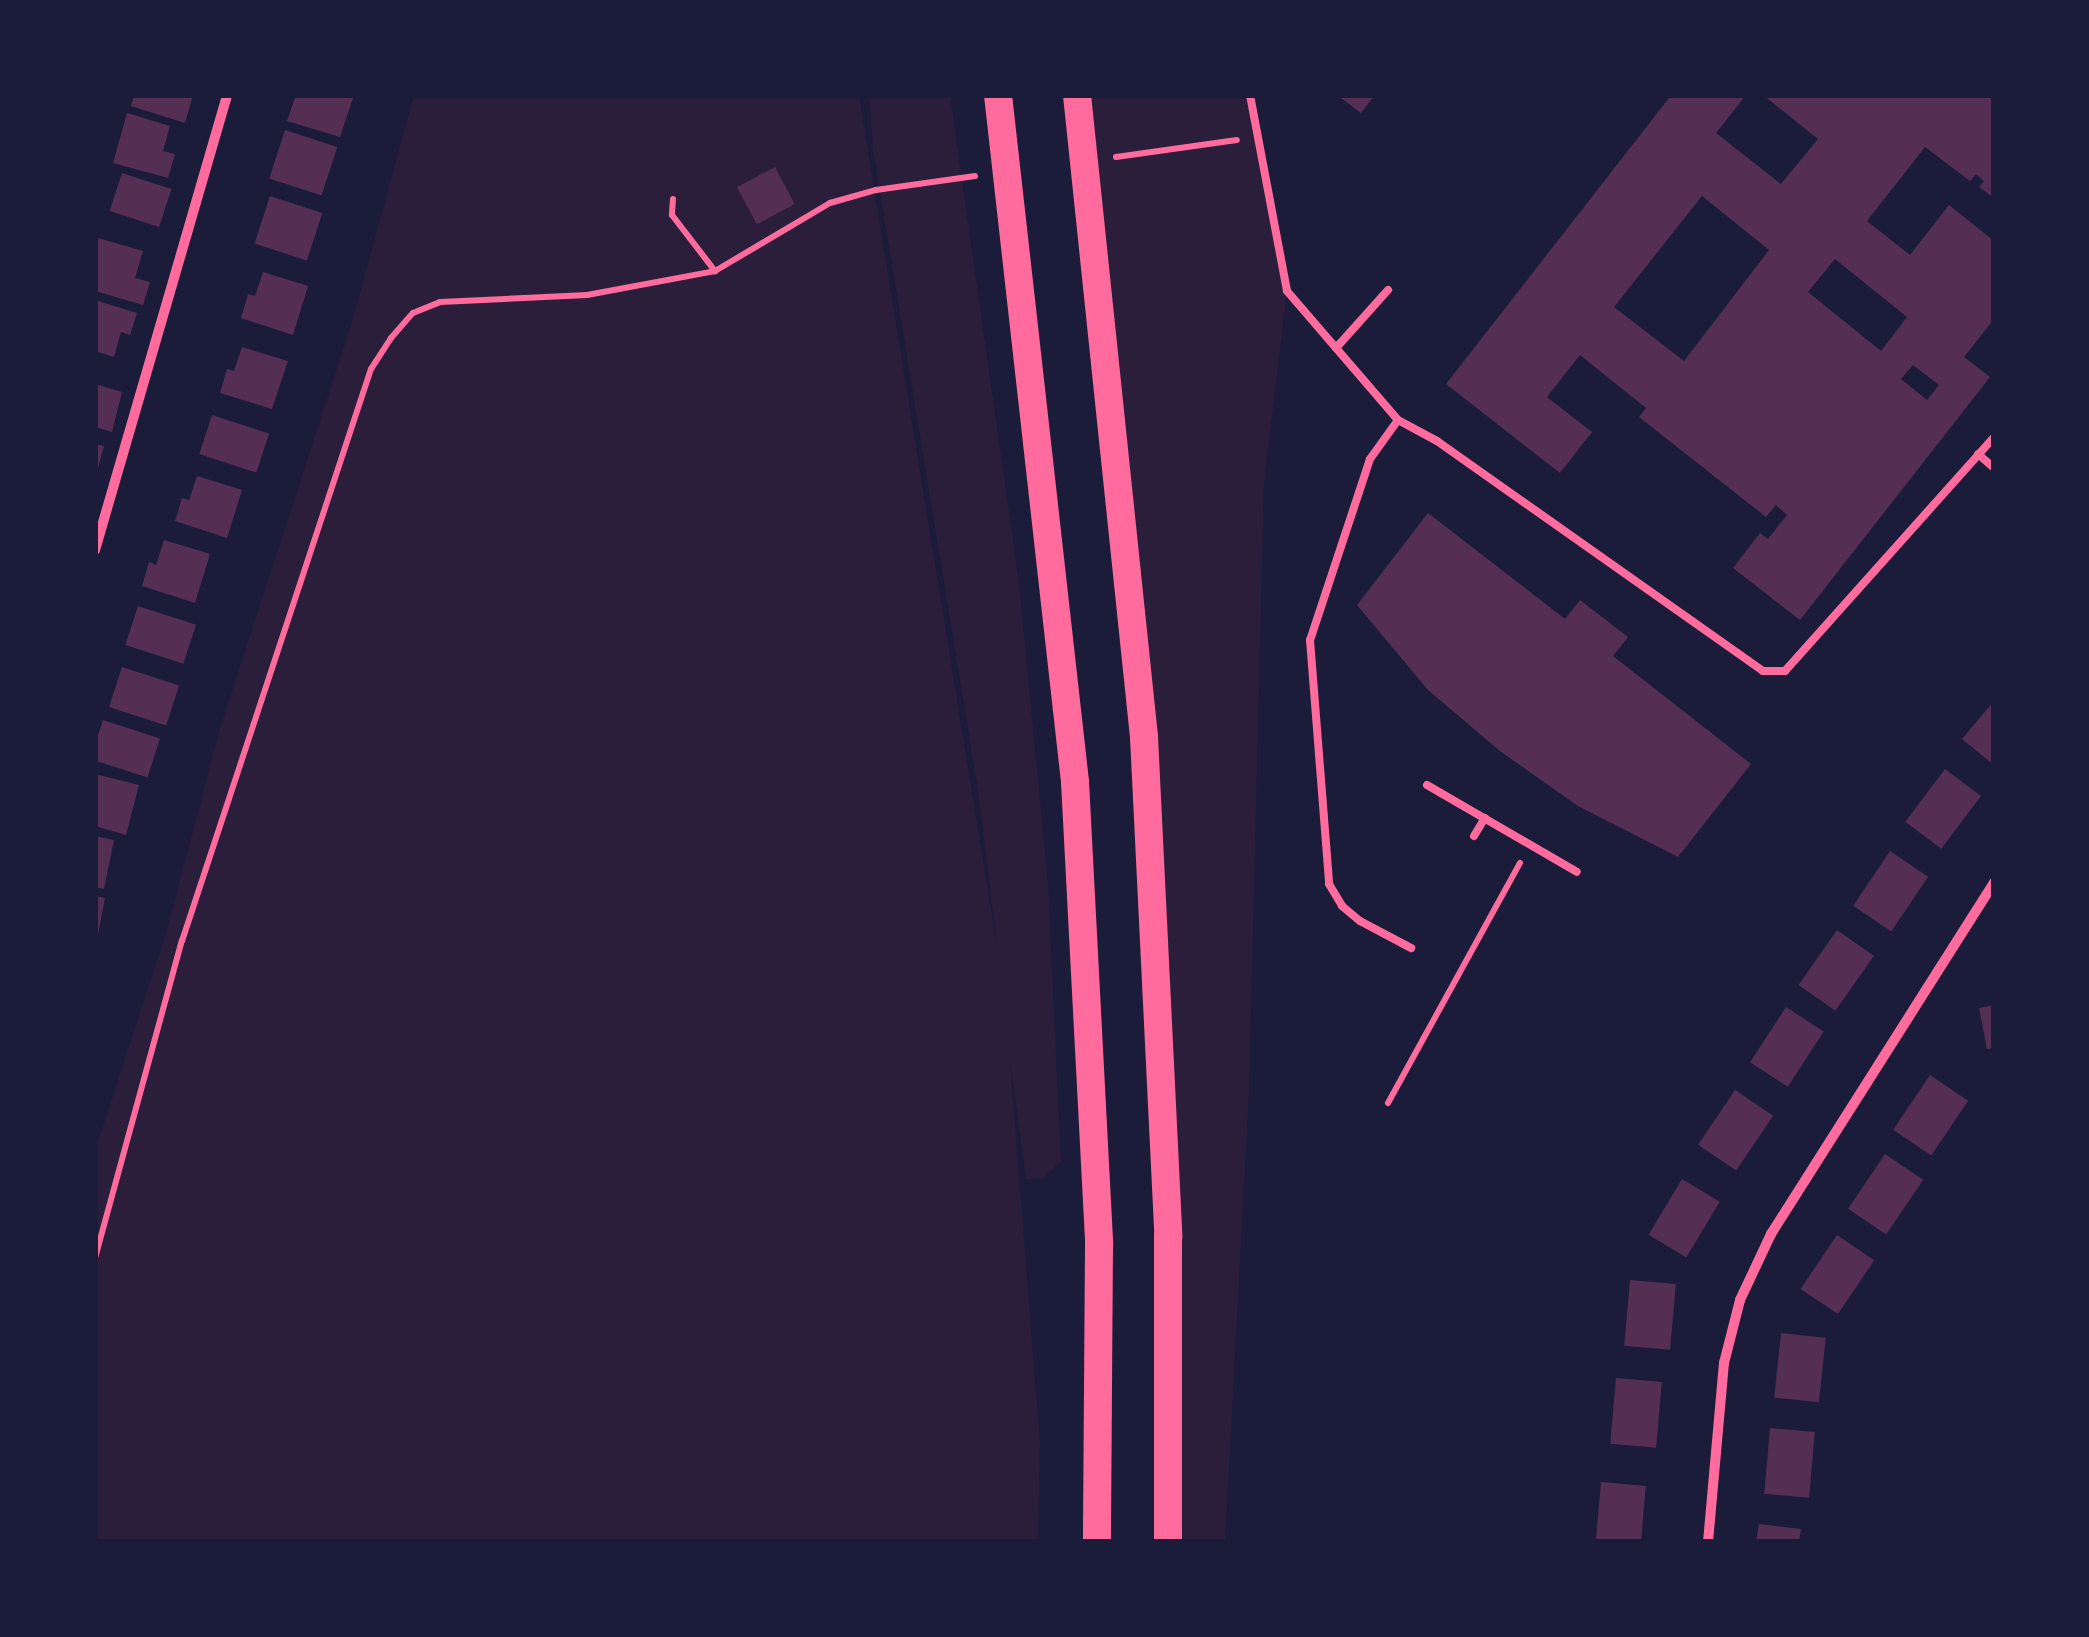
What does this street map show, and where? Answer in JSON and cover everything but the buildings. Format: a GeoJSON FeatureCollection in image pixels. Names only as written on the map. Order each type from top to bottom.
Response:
{"type":"FeatureCollection","features":[{"type":"Feature","properties":{"kind":"highway"},"geometry":{"type":"LineString","coordinates":[[998,95],[1074,782],[1099,1244],[1097,1542]]}},
{"type":"Feature","properties":{"kind":"highway"},"geometry":{"type":"LineString","coordinates":[[1077,95],[1144,737],[1168,1236],[1168,1542]]}},
{"type":"Feature","properties":{"kind":"street"},"geometry":{"type":"LineString","coordinates":[[95,550],[227,95]]}},
{"type":"Feature","properties":{"kind":"street"},"geometry":{"type":"LineString","coordinates":[[1708,1542],[1724,1362],[1740,1300],[1771,1234],[1994,882]]}},
{"type":"Feature","properties":{"kind":"lane"},"geometry":{"type":"LineString","coordinates":[[1250,95],[1287,291],[1398,420],[1437,441],[1763,671],[1786,671],[1994,436]]}},
{"type":"Feature","properties":{"kind":"lane"},"geometry":{"type":"LineString","coordinates":[[1336,348],[1388,290]]}},
{"type":"Feature","properties":{"kind":"lane"},"geometry":{"type":"LineString","coordinates":[[1398,420],[1370,459],[1310,640],[1329,884],[1342,906],[1360,921],[1411,948]]}},
{"type":"Feature","properties":{"kind":"lane"},"geometry":{"type":"LineString","coordinates":[[1978,454],[1994,468]]}},
{"type":"Feature","properties":{"kind":"lane"},"geometry":{"type":"LineString","coordinates":[[1427,785],[1577,872]]}},
{"type":"Feature","properties":{"kind":"lane"},"geometry":{"type":"LineString","coordinates":[[1474,836],[1484,818]]}},
{"type":"Feature","properties":{"kind":"path"},"geometry":{"type":"LineString","coordinates":[[95,1258],[182,942],[371,369],[412,313],[440,302],[587,295],[715,271],[830,204],[876,190]]}},
{"type":"Feature","properties":{"kind":"path"},"geometry":{"type":"LineString","coordinates":[[673,199],[672,215],[715,271]]}},
{"type":"Feature","properties":{"kind":"path"},"geometry":{"type":"LineString","coordinates":[[1388,1102],[1520,864],[1474,836]]}},
{"type":"Feature","properties":{"kind":"shaded area"},"geometry":{"type":"Polygon","coordinates":[[[414,95],[859,95],[997,946],[978,791],[873,149],[869,95],[950,95],[1019,583],[1048,883],[1061,1162],[1043,1178],[1026,1179],[1010,1062],[1040,1442],[1038,1542],[95,1542],[95,1151],[167,930],[220,728],[352,322],[414,95]]]}},
{"type":"Feature","properties":{"kind":"shaded area"},"geometry":{"type":"Polygon","coordinates":[[[1078,95],[1250,95],[1287,291],[1264,483],[1249,1094],[1225,1542],[1168,1542],[1144,737],[1078,95]]]}}]}
